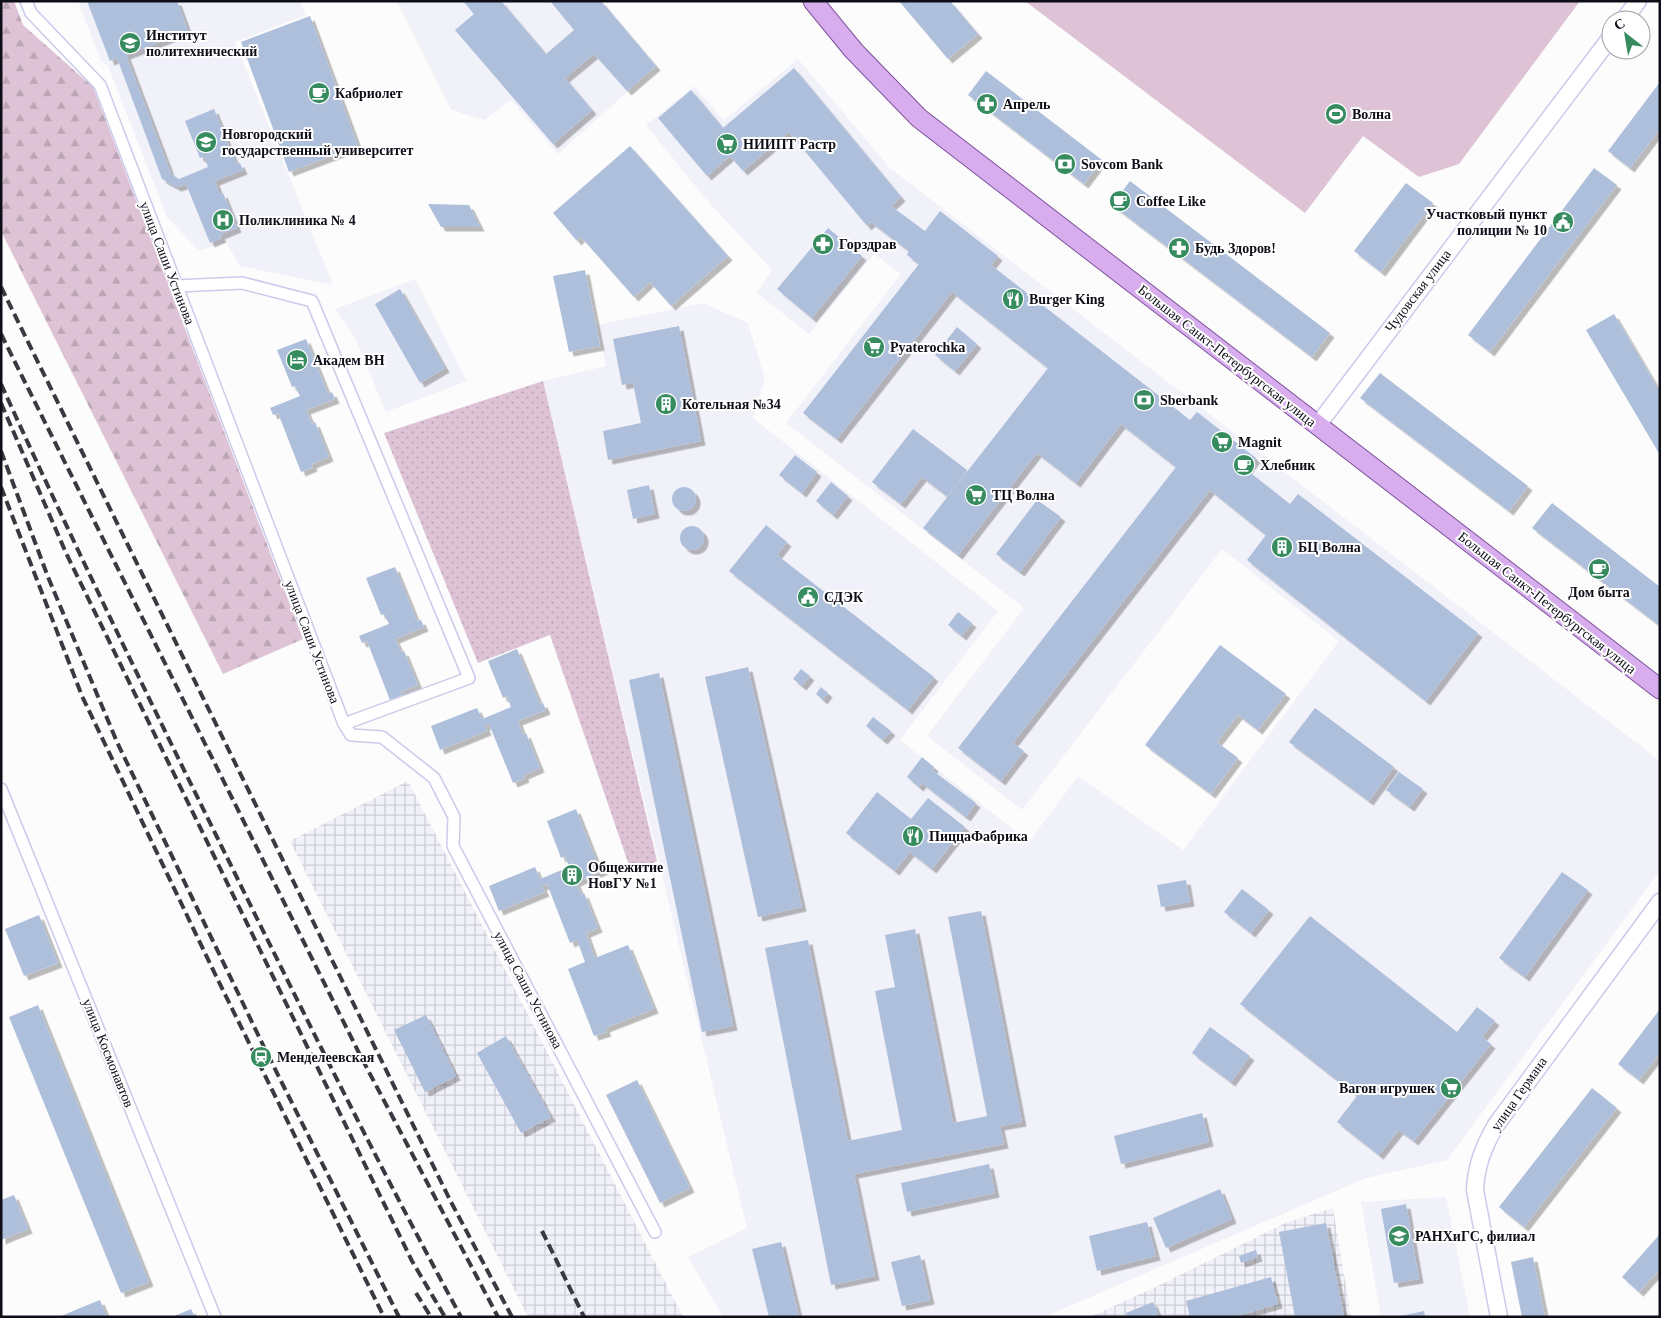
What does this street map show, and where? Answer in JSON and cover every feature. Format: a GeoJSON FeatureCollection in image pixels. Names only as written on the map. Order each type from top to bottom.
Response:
{"type":"FeatureCollection","features":[{"type":"Feature","properties":{"kind":"main road","name":"Большая Санкт-Петербургская улица"},"geometry":{"type":"LineString","coordinates":[[813,1],[854,51],[919,118],[1660,689]]}},
{"type":"Feature","properties":{"kind":"main road","name":"Чудовская улица"},"geometry":{"type":"LineString","coordinates":[[1317,426],[1601,50]]}},
{"type":"Feature","properties":{"kind":"main road","name":"улица Германа"},"geometry":{"type":"LineString","coordinates":[[1499,1317],[1476,1190],[1476,1172],[1481,1154],[1496,1125],[1660,902]]}},
{"type":"Feature","properties":{"kind":"street","name":"улица Саши Устинова"},"geometry":{"type":"LineString","coordinates":[[26,1],[31,13],[100,85],[344,724],[351,735],[382,737],[434,778],[454,817],[452,846],[655,1232]]}},
{"type":"Feature","properties":{"kind":"street"},"geometry":{"type":"LineString","coordinates":[[176,286],[242,283],[312,301],[469,678],[344,724]]}},
{"type":"Feature","properties":{"kind":"street","name":"улица Космонавтов"},"geometry":{"type":"LineString","coordinates":[[1,788],[215,1317]]}},
{"type":"Feature","properties":{"kind":"shaded area","name":"Новгородский государственный университет"},"geometry":{"type":"Polygon","coordinates":[[[78,1],[300,1],[306,15],[235,42],[333,285],[240,266],[226,242],[199,251],[167,217],[108,66],[101,61],[78,1]]]}},
{"type":"Feature","properties":{"kind":"shaded area","name":"Новгородский государственный университет"},"geometry":{"type":"Polygon","coordinates":[[[397,1],[601,1],[656,66],[558,154],[511,100],[484,120],[451,110],[397,1]]]}},
{"type":"Feature","properties":{"kind":"shaded area"},"geometry":{"type":"Polygon","coordinates":[[[798,59],[890,168],[1660,761],[1660,871],[1447,1160],[1366,1178],[1044,1317],[723,1317],[688,1257],[747,1228],[543,381],[606,366],[597,325],[703,303],[748,323],[765,379],[753,418],[998,611],[900,740],[1029,842],[1078,776],[1183,850],[1339,641],[1222,549],[1022,810],[927,736],[1024,608],[786,423],[901,274],[874,254],[809,334],[757,293],[772,270],[705,198],[646,125],[694,86],[724,120],[798,59]]]}},
{"type":"Feature","properties":{"kind":"shaded area"},"geometry":{"type":"Polygon","coordinates":[[[415,279],[467,381],[386,412],[354,336],[335,309],[415,279]]]}},
{"type":"Feature","properties":{"kind":"shaded area"},"geometry":{"type":"Polygon","coordinates":[[[408,781],[683,1317],[528,1317],[290,841],[408,781]]]}},
{"type":"Feature","properties":{"kind":"shaded area"},"geometry":{"type":"Polygon","coordinates":[[[1446,1197],[1470,1317],[1381,1317],[1361,1202],[1446,1197]]]}},
{"type":"Feature","properties":{"kind":"shaded area"},"geometry":{"type":"Polygon","coordinates":[[[1333,1208],[1351,1317],[1090,1317],[1160,1285],[1285,1223],[1333,1208]]]}},
{"type":"Feature","properties":{"kind":"green space"},"geometry":{"type":"Polygon","coordinates":[[[1,1],[14,1],[23,25],[93,87],[303,639],[223,674],[1,231],[1,1]]]}},
{"type":"Feature","properties":{"kind":"green space","name":"Волна"},"geometry":{"type":"Polygon","coordinates":[[[1025,1],[1580,1],[1459,164],[1419,177],[1363,136],[1305,213],[1025,1]]]}},
{"type":"Feature","properties":{"kind":"green space"},"geometry":{"type":"Polygon","coordinates":[[[543,381],[657,861],[632,874],[550,635],[478,663],[384,433],[543,381]]]}},
{"type":"Feature","properties":{"kind":"building"},"geometry":{"type":"Polygon","coordinates":[[[87,1],[177,1],[188,31],[126,55],[171,174],[179,179],[208,167],[204,156],[200,158],[185,121],[214,109],[236,164],[240,163],[243,170],[215,181],[220,195],[223,193],[237,228],[220,235],[222,238],[210,243],[186,184],[177,187],[162,179],[117,58],[110,61],[87,1]]]}},
{"type":"Feature","properties":{"kind":"building"},"geometry":{"type":"Polygon","coordinates":[[[463,1],[501,1],[546,54],[574,30],[550,1],[601,1],[656,66],[627,91],[594,54],[565,78],[592,110],[553,144],[455,30],[474,14],[463,1]]]}},
{"type":"Feature","properties":{"kind":"building"},"geometry":{"type":"Polygon","coordinates":[[[899,1],[950,1],[978,34],[948,59],[899,1]]]}},
{"type":"Feature","properties":{"kind":"building"},"geometry":{"type":"Polygon","coordinates":[[[310,16],[358,146],[289,172],[241,42],[310,16]]]}},
{"type":"Feature","properties":{"kind":"building"},"geometry":{"type":"Polygon","coordinates":[[[794,68],[901,197],[891,206],[925,231],[940,211],[998,256],[991,265],[1190,420],[1197,412],[1256,458],[1247,470],[1290,504],[1298,494],[1478,633],[1426,701],[1247,560],[1266,535],[1210,490],[1013,743],[1024,751],[1001,781],[958,748],[1176,467],[1121,424],[1076,483],[1037,453],[958,555],[923,528],[1048,368],[952,292],[837,439],[803,413],[919,264],[907,255],[909,251],[871,222],[867,226],[789,132],[743,171],[730,156],[707,176],[658,118],[691,90],[723,128],[794,68]]]}},
{"type":"Feature","properties":{"kind":"building"},"geometry":{"type":"Polygon","coordinates":[[[986,71],[1102,160],[1084,184],[968,95],[986,71]]]}},
{"type":"Feature","properties":{"kind":"building"},"geometry":{"type":"Polygon","coordinates":[[[1660,82],[1660,129],[1630,168],[1608,151],[1660,82]]]}},
{"type":"Feature","properties":{"kind":"building"},"geometry":{"type":"Polygon","coordinates":[[[630,146],[728,256],[671,306],[650,282],[634,297],[581,237],[577,241],[553,213],[630,146]]]}},
{"type":"Feature","properties":{"kind":"building"},"geometry":{"type":"Polygon","coordinates":[[[1594,168],[1617,185],[1490,352],[1468,335],[1594,168]]]}},
{"type":"Feature","properties":{"kind":"building"},"geometry":{"type":"Polygon","coordinates":[[[1130,181],[1330,333],[1312,357],[1112,205],[1130,181]]]}},
{"type":"Feature","properties":{"kind":"building"},"geometry":{"type":"Polygon","coordinates":[[[1406,183],[1433,203],[1381,272],[1354,251],[1406,183]]]}},
{"type":"Feature","properties":{"kind":"building"},"geometry":{"type":"Polygon","coordinates":[[[428,204],[469,205],[480,227],[441,227],[428,204]]]}},
{"type":"Feature","properties":{"kind":"building"},"geometry":{"type":"Polygon","coordinates":[[[828,228],[862,256],[812,318],[777,289],[828,228]]]}},
{"type":"Feature","properties":{"kind":"building"},"geometry":{"type":"Polygon","coordinates":[[[585,270],[600,346],[569,352],[553,276],[585,270]]]}},
{"type":"Feature","properties":{"kind":"building"},"geometry":{"type":"Polygon","coordinates":[[[400,289],[445,368],[420,383],[375,304],[400,289]]]}},
{"type":"Feature","properties":{"kind":"building"},"geometry":{"type":"Polygon","coordinates":[[[1614,314],[1660,392],[1660,455],[1586,330],[1614,314]]]}},
{"type":"Feature","properties":{"kind":"building","name":"Котельная №34"},"geometry":{"type":"Polygon","coordinates":[[[679,326],[701,441],[608,460],[603,431],[641,423],[633,383],[622,385],[613,339],[679,326]]]}},
{"type":"Feature","properties":{"kind":"building"},"geometry":{"type":"Polygon","coordinates":[[[957,327],[977,344],[955,371],[935,355],[957,327]]]}},
{"type":"Feature","properties":{"kind":"building"},"geometry":{"type":"Polygon","coordinates":[[[306,339],[328,394],[332,392],[335,399],[306,410],[312,424],[315,422],[329,457],[312,464],[313,467],[301,472],[278,413],[273,415],[270,408],[300,396],[295,386],[292,387],[277,350],[306,339]]]}},
{"type":"Feature","properties":{"kind":"building"},"geometry":{"type":"Polygon","coordinates":[[[1380,373],[1528,486],[1509,511],[1360,398],[1380,373]]]}},
{"type":"Feature","properties":{"kind":"building"},"geometry":{"type":"Polygon","coordinates":[[[913,429],[967,470],[947,496],[922,477],[901,504],[872,482],[913,429]]]}},
{"type":"Feature","properties":{"kind":"building"},"geometry":{"type":"Polygon","coordinates":[[[795,455],[817,472],[802,493],[779,475],[795,455]]]}},
{"type":"Feature","properties":{"kind":"building"},"geometry":{"type":"Polygon","coordinates":[[[831,482],[848,496],[833,515],[816,501],[831,482]]]}},
{"type":"Feature","properties":{"kind":"building"},"geometry":{"type":"Polygon","coordinates":[[[649,485],[655,514],[633,519],[627,490],[649,485]]]}},
{"type":"Feature","properties":{"kind":"building"},"geometry":{"type":"Polygon","coordinates":[[[684,487],[693,490],[696,499],[693,508],[684,511],[675,508],[672,499],[675,490],[684,487]]]}},
{"type":"Feature","properties":{"kind":"building"},"geometry":{"type":"Polygon","coordinates":[[[1037,500],[1061,517],[1020,572],[996,554],[1037,500]]]}},
{"type":"Feature","properties":{"kind":"building"},"geometry":{"type":"Polygon","coordinates":[[[1552,503],[1660,587],[1660,626],[1532,528],[1552,503]]]}},
{"type":"Feature","properties":{"kind":"building"},"geometry":{"type":"Polygon","coordinates":[[[766,525],[787,542],[777,555],[934,677],[908,710],[729,571],[766,525]]]}},
{"type":"Feature","properties":{"kind":"building"},"geometry":{"type":"Polygon","coordinates":[[[687,526],[697,526],[704,533],[704,543],[697,550],[687,550],[680,543],[680,533],[687,526]]]}},
{"type":"Feature","properties":{"kind":"building"},"geometry":{"type":"Polygon","coordinates":[[[395,567],[417,621],[421,620],[424,627],[395,639],[401,652],[404,651],[418,685],[401,692],[402,695],[390,700],[367,641],[362,643],[359,636],[389,624],[384,614],[381,615],[366,578],[395,567]]]}},
{"type":"Feature","properties":{"kind":"building"},"geometry":{"type":"Polygon","coordinates":[[[958,612],[972,623],[962,636],[948,625],[958,612]]]}},
{"type":"Feature","properties":{"kind":"building"},"geometry":{"type":"Polygon","coordinates":[[[1220,645],[1286,694],[1258,730],[1238,715],[1217,742],[1238,758],[1211,794],[1145,745],[1220,645]]]}},
{"type":"Feature","properties":{"kind":"building"},"geometry":{"type":"Polygon","coordinates":[[[517,649],[540,704],[543,703],[546,710],[518,721],[523,735],[526,733],[540,768],[524,775],[525,778],[513,783],[489,724],[485,726],[487,731],[440,750],[431,726],[477,708],[482,719],[511,707],[507,696],[503,698],[488,661],[517,649]]]}},
{"type":"Feature","properties":{"kind":"building"},"geometry":{"type":"Polygon","coordinates":[[[748,667],[802,907],[758,917],[705,677],[748,667]]]}},
{"type":"Feature","properties":{"kind":"building"},"geometry":{"type":"Polygon","coordinates":[[[801,669],[810,676],[802,686],[793,679],[801,669]]]}},
{"type":"Feature","properties":{"kind":"building"},"geometry":{"type":"Polygon","coordinates":[[[659,673],[733,1026],[702,1032],[629,680],[659,673]]]}},
{"type":"Feature","properties":{"kind":"building"},"geometry":{"type":"Polygon","coordinates":[[[821,687],[828,693],[823,700],[816,694],[821,687]]]}},
{"type":"Feature","properties":{"kind":"building"},"geometry":{"type":"Polygon","coordinates":[[[1315,708],[1394,767],[1369,801],[1289,742],[1315,708]]]}},
{"type":"Feature","properties":{"kind":"building"},"geometry":{"type":"Polygon","coordinates":[[[873,717],[891,731],[883,740],[866,726],[873,717]]]}},
{"type":"Feature","properties":{"kind":"building"},"geometry":{"type":"Polygon","coordinates":[[[922,757],[934,767],[932,770],[976,803],[966,817],[922,783],[919,787],[907,777],[922,757]]]}},
{"type":"Feature","properties":{"kind":"building"},"geometry":{"type":"Polygon","coordinates":[[[1399,772],[1423,789],[1410,807],[1386,790],[1399,772]]]}},
{"type":"Feature","properties":{"kind":"building"},"geometry":{"type":"Polygon","coordinates":[[[877,792],[911,819],[928,798],[965,827],[932,869],[910,852],[895,871],[846,833],[877,792]]]}},
{"type":"Feature","properties":{"kind":"building"},"geometry":{"type":"Polygon","coordinates":[[[576,809],[598,865],[601,863],[604,870],[576,882],[581,895],[584,893],[598,928],[586,933],[595,958],[628,945],[654,1009],[605,1028],[607,1032],[594,1036],[568,969],[585,962],[577,940],[570,943],[547,884],[542,886],[545,892],[499,911],[489,886],[535,867],[540,879],[569,867],[565,856],[561,858],[547,821],[576,809]]]}},
{"type":"Feature","properties":{"kind":"building"},"geometry":{"type":"Polygon","coordinates":[[[1562,872],[1588,890],[1525,977],[1499,958],[1562,872]]]}},
{"type":"Feature","properties":{"kind":"building"},"geometry":{"type":"Polygon","coordinates":[[[1186,880],[1190,902],[1161,907],[1157,885],[1186,880]]]}},
{"type":"Feature","properties":{"kind":"building"},"geometry":{"type":"Polygon","coordinates":[[[1242,889],[1269,910],[1251,933],[1224,912],[1242,889]]]}},
{"type":"Feature","properties":{"kind":"building"},"geometry":{"type":"Polygon","coordinates":[[[981,911],[1022,1122],[1000,1126],[1004,1144],[854,1174],[875,1276],[831,1285],[765,948],[808,940],[848,1141],[902,1130],[875,991],[895,987],[885,935],[915,929],[953,1123],[987,1116],[948,917],[981,911]]]}},
{"type":"Feature","properties":{"kind":"building"},"geometry":{"type":"Polygon","coordinates":[[[39,915],[58,963],[24,976],[5,929],[39,915]]]}},
{"type":"Feature","properties":{"kind":"building"},"geometry":{"type":"Polygon","coordinates":[[[1310,916],[1457,1032],[1477,1007],[1495,1021],[1482,1037],[1491,1044],[1414,1141],[1399,1130],[1379,1155],[1337,1122],[1357,1096],[1240,1004],[1310,916]]]}},
{"type":"Feature","properties":{"kind":"building"},"geometry":{"type":"Polygon","coordinates":[[[38,1005],[149,1282],[121,1293],[9,1017],[38,1005]]]}},
{"type":"Feature","properties":{"kind":"building"},"geometry":{"type":"Polygon","coordinates":[[[1660,1009],[1660,1053],[1639,1080],[1618,1064],[1660,1009]]]}},
{"type":"Feature","properties":{"kind":"building"},"geometry":{"type":"Polygon","coordinates":[[[426,1015],[456,1076],[425,1092],[394,1030],[426,1015]]]}},
{"type":"Feature","properties":{"kind":"building"},"geometry":{"type":"Polygon","coordinates":[[[1210,1027],[1250,1056],[1231,1082],[1192,1053],[1210,1027]]]}},
{"type":"Feature","properties":{"kind":"building"},"geometry":{"type":"Polygon","coordinates":[[[506,1036],[551,1117],[521,1133],[477,1053],[506,1036]]]}},
{"type":"Feature","properties":{"kind":"building"},"geometry":{"type":"Polygon","coordinates":[[[637,1080],[690,1188],[660,1203],[606,1095],[637,1080]]]}},
{"type":"Feature","properties":{"kind":"building"},"geometry":{"type":"Polygon","coordinates":[[[1592,1088],[1617,1108],[1524,1227],[1499,1207],[1592,1088]]]}},
{"type":"Feature","properties":{"kind":"building"},"geometry":{"type":"Polygon","coordinates":[[[1202,1113],[1209,1142],[1121,1164],[1114,1136],[1202,1113]]]}},
{"type":"Feature","properties":{"kind":"building"},"geometry":{"type":"Polygon","coordinates":[[[989,1164],[995,1193],[907,1212],[901,1183],[989,1164]]]}},
{"type":"Feature","properties":{"kind":"building"},"geometry":{"type":"Polygon","coordinates":[[[1220,1189],[1232,1219],[1166,1248],[1153,1218],[1220,1189]]]}},
{"type":"Feature","properties":{"kind":"building"},"geometry":{"type":"Polygon","coordinates":[[[14,1195],[28,1229],[1,1240],[1,1200],[14,1195]]]}},
{"type":"Feature","properties":{"kind":"building"},"geometry":{"type":"Polygon","coordinates":[[[1406,1204],[1419,1279],[1394,1283],[1381,1209],[1406,1204]]]}},
{"type":"Feature","properties":{"kind":"building"},"geometry":{"type":"Polygon","coordinates":[[[1147,1222],[1156,1256],[1097,1271],[1089,1236],[1147,1222]]]}},
{"type":"Feature","properties":{"kind":"building"},"geometry":{"type":"Polygon","coordinates":[[[1326,1223],[1344,1317],[1295,1317],[1279,1232],[1326,1223]]]}},
{"type":"Feature","properties":{"kind":"building"},"geometry":{"type":"Polygon","coordinates":[[[1660,1234],[1660,1269],[1639,1292],[1622,1277],[1660,1234]]]}},
{"type":"Feature","properties":{"kind":"building"},"geometry":{"type":"Polygon","coordinates":[[[781,1242],[799,1317],[769,1317],[752,1249],[781,1242]]]}},
{"type":"Feature","properties":{"kind":"building"},"geometry":{"type":"Polygon","coordinates":[[[1256,1250],[1258,1257],[1241,1263],[1239,1256],[1256,1250]]]}},
{"type":"Feature","properties":{"kind":"building"},"geometry":{"type":"Polygon","coordinates":[[[920,1255],[930,1300],[902,1306],[891,1262],[920,1255]]]}},
{"type":"Feature","properties":{"kind":"building"},"geometry":{"type":"Polygon","coordinates":[[[1533,1257],[1545,1317],[1522,1317],[1511,1262],[1533,1257]]]}},
{"type":"Feature","properties":{"kind":"building"},"geometry":{"type":"Polygon","coordinates":[[[1271,1277],[1278,1304],[1234,1317],[1190,1317],[1186,1301],[1271,1277]]]}},
{"type":"Feature","properties":{"kind":"building"},"geometry":{"type":"Polygon","coordinates":[[[100,1300],[107,1317],[59,1317],[80,1308],[100,1300]]]}},
{"type":"Feature","properties":{"kind":"building"},"geometry":{"type":"Polygon","coordinates":[[[1153,1302],[1159,1317],[1127,1317],[1126,1313],[1153,1302]]]}},
{"type":"Feature","properties":{"kind":"building"},"geometry":{"type":"Polygon","coordinates":[[[191,1309],[195,1317],[172,1317],[191,1309]]]}},
{"type":"Feature","properties":{"kind":"building"},"geometry":{"type":"Polygon","coordinates":[[[1424,1311],[1425,1317],[1401,1317],[1401,1316],[1424,1311]]]}},
{"type":"Feature","properties":{"kind":"railway"},"geometry":{"type":"LineString","coordinates":[[1,287],[451,1202],[512,1317]]}},
{"type":"Feature","properties":{"kind":"railway"},"geometry":{"type":"LineString","coordinates":[[1,334],[360,1055],[498,1317]]}},
{"type":"Feature","properties":{"kind":"railway"},"geometry":{"type":"LineString","coordinates":[[1,384],[107,611],[276,958],[367,1138],[461,1317]]}},
{"type":"Feature","properties":{"kind":"railway"},"geometry":{"type":"LineString","coordinates":[[1,403],[66,553],[412,1261],[445,1317]]}},
{"type":"Feature","properties":{"kind":"railway"},"geometry":{"type":"LineString","coordinates":[[1,451],[48,577],[117,742],[264,1047],[399,1317]]}},
{"type":"Feature","properties":{"kind":"railway"},"geometry":{"type":"LineString","coordinates":[[1,487],[82,696],[216,976],[384,1317]]}},
{"type":"Feature","properties":{"kind":"railway"},"geometry":{"type":"LineString","coordinates":[[542,1231],[584,1317]]}},
{"type":"Feature","properties":{"kind":"railway"},"geometry":{"type":"LineString","coordinates":[[416,1293],[431,1317]]}},
{"type":"Feature","properties":{"kind":"place","name":"Институт политехнический"},"geometry":{"type":"Point","coordinates":[130,43]}},
{"type":"Feature","properties":{"kind":"place","name":"Кабриолет"},"geometry":{"type":"Point","coordinates":[319,93]}},
{"type":"Feature","properties":{"kind":"place","name":"Апрель"},"geometry":{"type":"Point","coordinates":[987,104]}},
{"type":"Feature","properties":{"kind":"place","name":"Волна"},"geometry":{"type":"Point","coordinates":[1336,114]}},
{"type":"Feature","properties":{"kind":"place","name":"Новгородский государственный университет"},"geometry":{"type":"Point","coordinates":[206,142]}},
{"type":"Feature","properties":{"kind":"place","name":"НИИПТ Растр"},"geometry":{"type":"Point","coordinates":[727,144]}},
{"type":"Feature","properties":{"kind":"place","name":"Sovcom Bank"},"geometry":{"type":"Point","coordinates":[1065,164]}},
{"type":"Feature","properties":{"kind":"place","name":"Coffee Like"},"geometry":{"type":"Point","coordinates":[1120,201]}},
{"type":"Feature","properties":{"kind":"place","name":"Поликлиника № 4"},"geometry":{"type":"Point","coordinates":[223,220]}},
{"type":"Feature","properties":{"kind":"place","name":"Участковый пункт полиции № 10"},"geometry":{"type":"Point","coordinates":[1563,222]}},
{"type":"Feature","properties":{"kind":"place","name":"Горздрав"},"geometry":{"type":"Point","coordinates":[823,244]}},
{"type":"Feature","properties":{"kind":"place","name":"Будь Здоров!"},"geometry":{"type":"Point","coordinates":[1179,248]}},
{"type":"Feature","properties":{"kind":"place","name":"Burger King"},"geometry":{"type":"Point","coordinates":[1013,299]}},
{"type":"Feature","properties":{"kind":"place","name":"Pyaterochka"},"geometry":{"type":"Point","coordinates":[874,347]}},
{"type":"Feature","properties":{"kind":"place","name":"Академ ВН"},"geometry":{"type":"Point","coordinates":[297,360]}},
{"type":"Feature","properties":{"kind":"place","name":"Sberbank"},"geometry":{"type":"Point","coordinates":[1144,400]}},
{"type":"Feature","properties":{"kind":"place","name":"Котельная №34"},"geometry":{"type":"Point","coordinates":[666,404]}},
{"type":"Feature","properties":{"kind":"place","name":"Magnit"},"geometry":{"type":"Point","coordinates":[1222,442]}},
{"type":"Feature","properties":{"kind":"place","name":"Хлебник"},"geometry":{"type":"Point","coordinates":[1244,465]}},
{"type":"Feature","properties":{"kind":"place","name":"ТЦ Волна"},"geometry":{"type":"Point","coordinates":[976,495]}},
{"type":"Feature","properties":{"kind":"place","name":"БЦ Волна"},"geometry":{"type":"Point","coordinates":[1282,547]}},
{"type":"Feature","properties":{"kind":"place","name":"Дом быта"},"geometry":{"type":"Point","coordinates":[1599,569]}},
{"type":"Feature","properties":{"kind":"place","name":"СДЭК"},"geometry":{"type":"Point","coordinates":[808,597]}},
{"type":"Feature","properties":{"kind":"place","name":"ПиццаФабрика"},"geometry":{"type":"Point","coordinates":[913,836]}},
{"type":"Feature","properties":{"kind":"place","name":"Общежитие НовГУ №1"},"geometry":{"type":"Point","coordinates":[572,875]}},
{"type":"Feature","properties":{"kind":"place","name":"Менделеевская"},"geometry":{"type":"Point","coordinates":[261,1057]}},
{"type":"Feature","properties":{"kind":"place","name":"Вагон игрушек"},"geometry":{"type":"Point","coordinates":[1451,1088]}},
{"type":"Feature","properties":{"kind":"place","name":"РАНХиГС, филиал"},"geometry":{"type":"Point","coordinates":[1399,1236]}}]}
